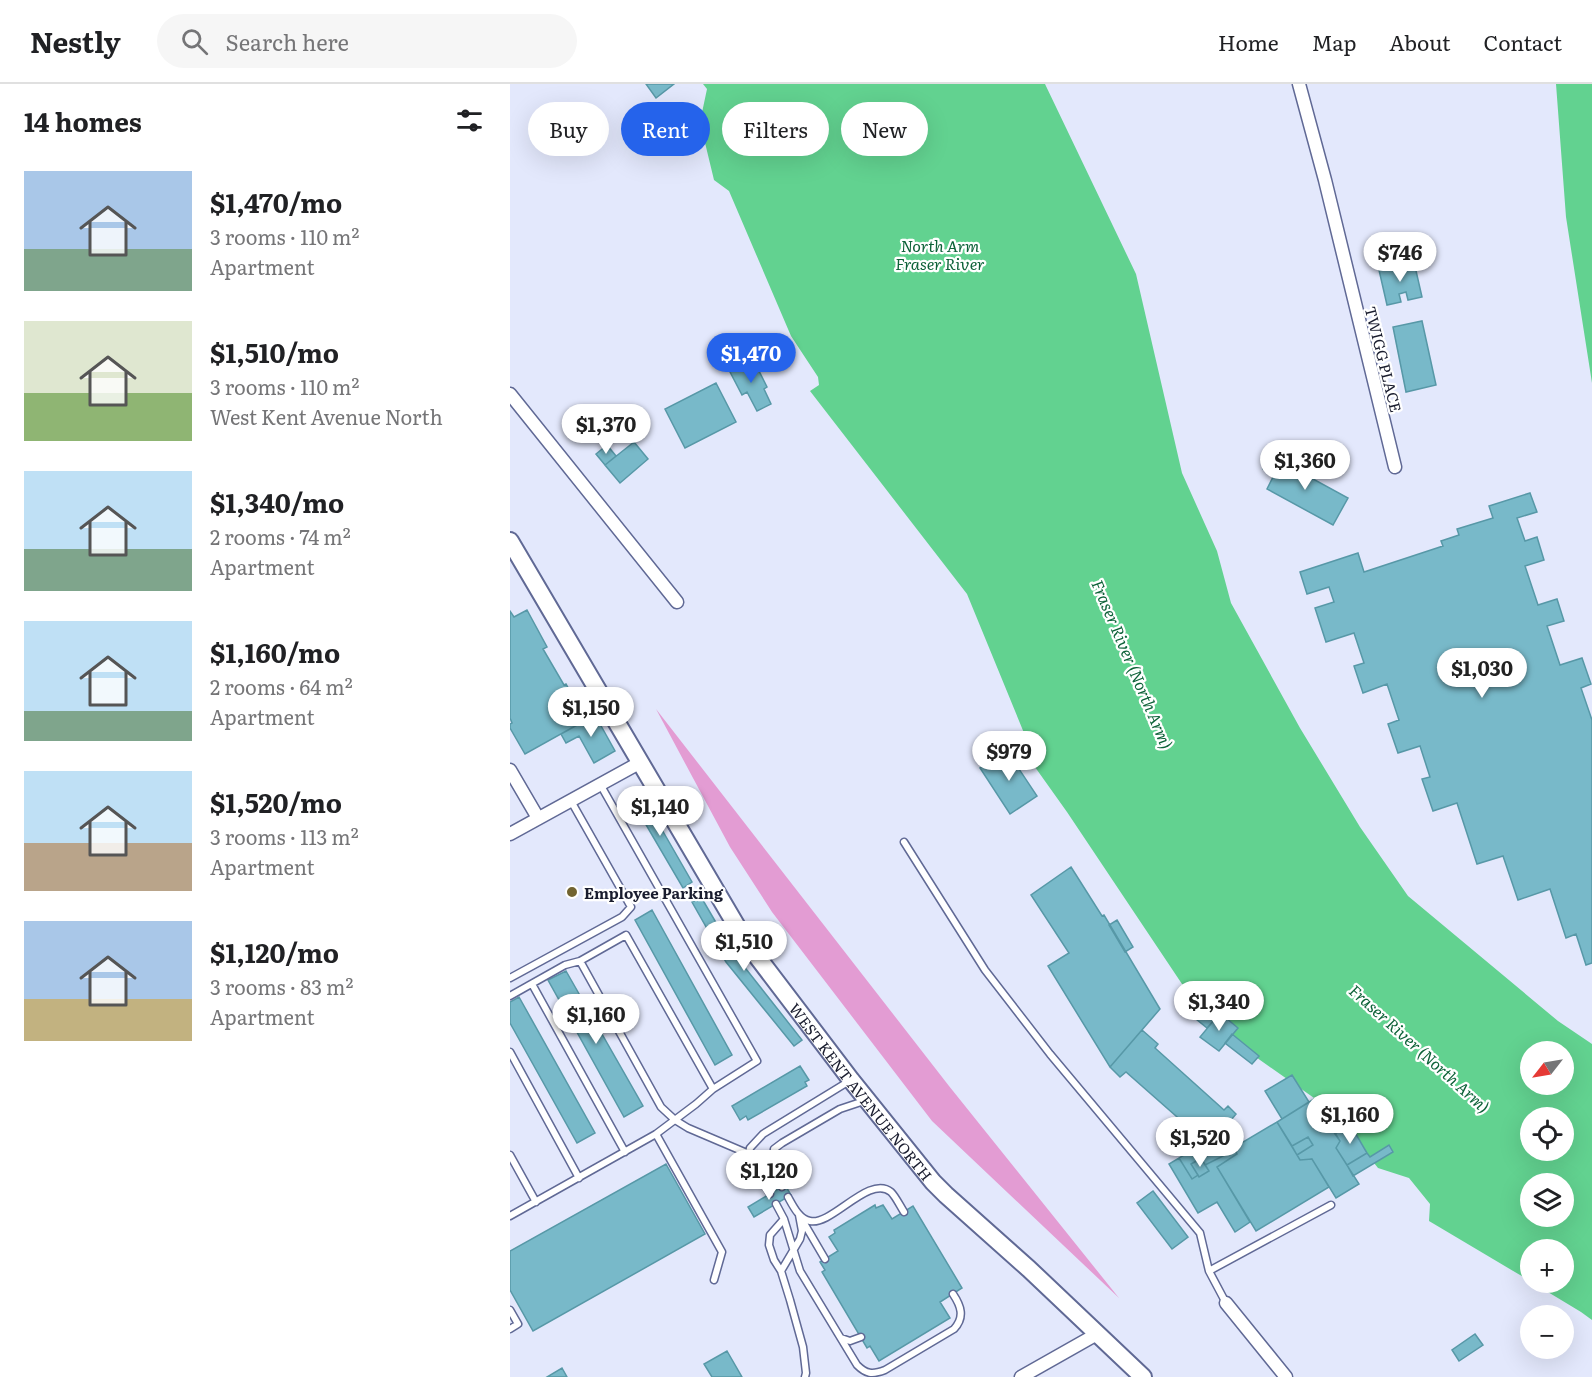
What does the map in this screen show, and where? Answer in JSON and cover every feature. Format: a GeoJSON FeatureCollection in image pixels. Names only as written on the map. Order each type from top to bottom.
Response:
{"type":"FeatureCollection","features":[{"type":"Feature","properties":{"kind":"street","name":"TWIGG PLACE"},"geometry":{"type":"LineString","coordinates":[[1299,84],[1325,180],[1395,467]]}},
{"type":"Feature","properties":{"kind":"street"},"geometry":{"type":"LineString","coordinates":[[510,394],[677,602]]}},
{"type":"Feature","properties":{"kind":"street","name":"WEST KENT AVENUE NORTH"},"geometry":{"type":"LineString","coordinates":[[510,541],[746,942],[851,1080],[946,1195],[1029,1269],[1143,1377]]}},
{"type":"Feature","properties":{"kind":"street"},"geometry":{"type":"LineString","coordinates":[[510,834],[640,762]]}},
{"type":"Feature","properties":{"kind":"street"},"geometry":{"type":"LineString","coordinates":[[510,770],[538,818]]}},
{"type":"Feature","properties":{"kind":"street"},"geometry":{"type":"LineString","coordinates":[[1226,1303],[1286,1377]]}},
{"type":"Feature","properties":{"kind":"street"},"geometry":{"type":"LineString","coordinates":[[1021,1377],[1097,1334]]}},
{"type":"Feature","properties":{"kind":"lane"},"geometry":{"type":"LineString","coordinates":[[510,1216],[656,1134],[713,1089],[757,1061],[600,784]]}},
{"type":"Feature","properties":{"kind":"lane"},"geometry":{"type":"LineString","coordinates":[[510,978],[622,917],[631,907],[570,800]]}},
{"type":"Feature","properties":{"kind":"lane"},"geometry":{"type":"LineString","coordinates":[[904,842],[985,970],[1050,1054],[1200,1233],[1209,1271],[1226,1303]]}},
{"type":"Feature","properties":{"kind":"lane"},"geometry":{"type":"LineString","coordinates":[[510,996],[565,965],[580,961],[626,935],[713,1089]]}},
{"type":"Feature","properties":{"kind":"lane"},"geometry":{"type":"LineString","coordinates":[[580,961],[661,1107],[688,1128],[748,1154]]}},
{"type":"Feature","properties":{"kind":"lane"},"geometry":{"type":"LineString","coordinates":[[532,984],[625,1152]]}},
{"type":"Feature","properties":{"kind":"lane"},"geometry":{"type":"LineString","coordinates":[[510,1052],[579,1178]]}},
{"type":"Feature","properties":{"kind":"lane"},"geometry":{"type":"LineString","coordinates":[[770,1194],[751,1162],[748,1154],[750,1148],[763,1134],[851,1080]]}},
{"type":"Feature","properties":{"kind":"lane"},"geometry":{"type":"LineString","coordinates":[[782,1187],[771,1165],[774,1149],[840,1109],[868,1100]]}},
{"type":"Feature","properties":{"kind":"lane"},"geometry":{"type":"LineString","coordinates":[[656,1134],[722,1252],[714,1281]]}},
{"type":"Feature","properties":{"kind":"lane"},"geometry":{"type":"LineString","coordinates":[[510,1155],[536,1202]]}},
{"type":"Feature","properties":{"kind":"lane"},"geometry":{"type":"LineString","coordinates":[[799,1215],[810,1221],[822,1220],[874,1189],[885,1189],[892,1193],[904,1212]]}},
{"type":"Feature","properties":{"kind":"lane"},"geometry":{"type":"LineString","coordinates":[[788,1197],[825,1259]]}},
{"type":"Feature","properties":{"kind":"lane"},"geometry":{"type":"LineString","coordinates":[[776,1204],[784,1219],[800,1270],[857,1365],[868,1374],[876,1374],[885,1370],[954,1329],[962,1316],[953,1294]]}},
{"type":"Feature","properties":{"kind":"lane"},"geometry":{"type":"LineString","coordinates":[[1209,1271],[1331,1205]]}},
{"type":"Feature","properties":{"kind":"lane"},"geometry":{"type":"LineString","coordinates":[[781,1271],[802,1231],[799,1215]]}},
{"type":"Feature","properties":{"kind":"lane"},"geometry":{"type":"LineString","coordinates":[[784,1219],[770,1235],[769,1243],[774,1260],[781,1271],[803,1347],[805,1377]]}},
{"type":"Feature","properties":{"kind":"lane"},"geometry":{"type":"LineString","coordinates":[[510,1310],[518,1324],[510,1329]]}},
{"type":"Feature","properties":{"kind":"lane"},"geometry":{"type":"LineString","coordinates":[[840,1337],[850,1341],[861,1337]]}},
{"type":"Feature","properties":{"kind":"shaded area"},"geometry":{"type":"Polygon","coordinates":[[[656,709],[949,1086],[1119,1298],[932,1121],[772,912],[730,847],[656,709]]]}},
{"type":"Feature","properties":{"kind":"water","name":"North Arm Fraser River"},"geometry":{"type":"Polygon","coordinates":[[[703,84],[1045,84],[1136,274],[1182,473],[1217,551],[1231,603],[1300,728],[1360,827],[1408,896],[1558,1021],[1592,1044],[1592,1320],[1574,1308],[1574,1305],[1569,1305],[1550,1293],[1574,1293],[1574,1239],[1520,1239],[1520,1275],[1429,1221],[1430,1204],[1409,1178],[1378,1168],[1334,1112],[1260,1060],[1184,999],[1187,995],[1182,984],[1067,812],[1015,739],[1024,733],[967,594],[810,391],[819,385],[818,377],[791,336],[729,191],[714,180],[708,156],[710,102],[704,102],[707,89],[703,84]]]}},
{"type":"Feature","properties":{"kind":"water"},"geometry":{"type":"Polygon","coordinates":[[[1556,84],[1592,84],[1592,383],[1566,217],[1556,84]]]}},
{"type":"Feature","properties":{"kind":"building"},"geometry":{"type":"Polygon","coordinates":[[[646,84],[674,84],[656,98],[646,84]]]}},
{"type":"Feature","properties":{"kind":"building"},"geometry":{"type":"Polygon","coordinates":[[[1414,262],[1422,297],[1408,300],[1406,292],[1399,294],[1401,302],[1387,305],[1379,270],[1414,262]]]}},
{"type":"Feature","properties":{"kind":"building"},"geometry":{"type":"Polygon","coordinates":[[[1422,321],[1436,385],[1406,392],[1393,327],[1422,321]]]}},
{"type":"Feature","properties":{"kind":"building"},"geometry":{"type":"Polygon","coordinates":[[[747,359],[752,370],[757,367],[767,387],[764,389],[771,404],[757,411],[747,392],[742,395],[728,368],[747,359]]]}},
{"type":"Feature","properties":{"kind":"building"},"geometry":{"type":"Polygon","coordinates":[[[716,383],[736,422],[685,448],[665,409],[716,383]]]}},
{"type":"Feature","properties":{"kind":"building"},"geometry":{"type":"Polygon","coordinates":[[[634,442],[648,459],[620,483],[605,465],[634,442]]]}},
{"type":"Feature","properties":{"kind":"building"},"geometry":{"type":"Polygon","coordinates":[[[607,445],[616,456],[605,465],[596,454],[607,445]]]}},
{"type":"Feature","properties":{"kind":"building"},"geometry":{"type":"Polygon","coordinates":[[[1271,456],[1348,498],[1333,525],[1267,489],[1274,475],[1263,469],[1271,456]]]}},
{"type":"Feature","properties":{"kind":"building"},"geometry":{"type":"Polygon","coordinates":[[[1530,493],[1537,512],[1517,518],[1525,541],[1537,537],[1544,560],[1525,566],[1538,605],[1557,599],[1564,621],[1547,626],[1560,665],[1582,658],[1591,684],[1581,688],[1592,720],[1592,963],[1586,965],[1576,934],[1566,938],[1550,889],[1518,900],[1503,856],[1477,864],[1457,803],[1433,811],[1422,779],[1430,777],[1420,746],[1398,753],[1388,724],[1399,720],[1387,684],[1363,693],[1354,666],[1364,663],[1354,633],[1326,642],[1315,608],[1334,602],[1329,587],[1307,594],[1300,572],[1358,553],[1364,572],[1443,546],[1441,541],[1459,535],[1457,529],[1493,518],[1489,506],[1530,493]]]}},
{"type":"Feature","properties":{"kind":"building"},"geometry":{"type":"Polygon","coordinates":[[[527,610],[547,647],[543,649],[586,720],[525,754],[510,728],[512,723],[510,718],[510,611],[514,617],[527,610]]]}},
{"type":"Feature","properties":{"kind":"building"},"geometry":{"type":"Polygon","coordinates":[[[595,715],[615,751],[594,763],[579,736],[566,743],[561,734],[595,715]]]}},
{"type":"Feature","properties":{"kind":"building"},"geometry":{"type":"Polygon","coordinates":[[[1007,751],[1037,796],[1010,814],[980,768],[1007,751]]]}},
{"type":"Feature","properties":{"kind":"building"},"geometry":{"type":"Polygon","coordinates":[[[638,788],[692,882],[683,888],[628,794],[638,788]]]}},
{"type":"Feature","properties":{"kind":"building"},"geometry":{"type":"Polygon","coordinates":[[[1071,867],[1102,916],[1104,915],[1160,1009],[1110,1067],[1048,966],[1069,953],[1031,895],[1071,867]]]}},
{"type":"Feature","properties":{"kind":"building"},"geometry":{"type":"Polygon","coordinates":[[[701,897],[735,955],[802,1040],[794,1046],[726,962],[692,902],[701,897]]]}},
{"type":"Feature","properties":{"kind":"building"},"geometry":{"type":"Polygon","coordinates":[[[652,910],[732,1055],[715,1065],[635,920],[652,910]]]}},
{"type":"Feature","properties":{"kind":"building"},"geometry":{"type":"Polygon","coordinates":[[[1117,920],[1133,947],[1125,952],[1109,925],[1117,920]]]}},
{"type":"Feature","properties":{"kind":"building"},"geometry":{"type":"Polygon","coordinates":[[[566,971],[643,1106],[624,1117],[548,980],[566,971]]]}},
{"type":"Feature","properties":{"kind":"building"},"geometry":{"type":"Polygon","coordinates":[[[519,997],[595,1133],[577,1143],[510,1023],[510,1002],[519,997]]]}},
{"type":"Feature","properties":{"kind":"building"},"geometry":{"type":"Polygon","coordinates":[[[1187,998],[1214,1020],[1207,1028],[1180,1006],[1187,998]]]}},
{"type":"Feature","properties":{"kind":"building"},"geometry":{"type":"Polygon","coordinates":[[[1220,1013],[1238,1028],[1219,1051],[1200,1037],[1220,1013]]]}},
{"type":"Feature","properties":{"kind":"building"},"geometry":{"type":"Polygon","coordinates":[[[1142,1030],[1158,1044],[1155,1048],[1224,1110],[1228,1106],[1236,1114],[1226,1126],[1235,1141],[1191,1164],[1198,1175],[1192,1179],[1179,1158],[1194,1149],[1198,1156],[1208,1149],[1202,1139],[1126,1072],[1120,1077],[1110,1067],[1142,1030]]]}},
{"type":"Feature","properties":{"kind":"building"},"geometry":{"type":"Polygon","coordinates":[[[1232,1034],[1259,1056],[1252,1064],[1225,1043],[1232,1034]]]}},
{"type":"Feature","properties":{"kind":"building"},"geometry":{"type":"Polygon","coordinates":[[[800,1066],[809,1080],[805,1082],[807,1086],[748,1120],[746,1116],[740,1120],[732,1106],[800,1066]]]}},
{"type":"Feature","properties":{"kind":"building"},"geometry":{"type":"Polygon","coordinates":[[[1292,1075],[1309,1102],[1282,1119],[1265,1091],[1292,1075]]]}},
{"type":"Feature","properties":{"kind":"building"},"geometry":{"type":"Polygon","coordinates":[[[1322,1098],[1332,1115],[1326,1119],[1316,1102],[1322,1098]]]}},
{"type":"Feature","properties":{"kind":"building"},"geometry":{"type":"Polygon","coordinates":[[[1314,1099],[1340,1141],[1336,1148],[1359,1184],[1336,1198],[1312,1159],[1300,1160],[1297,1155],[1313,1145],[1308,1137],[1292,1146],[1277,1122],[1314,1099]]]}},
{"type":"Feature","properties":{"kind":"building"},"geometry":{"type":"Polygon","coordinates":[[[1341,1110],[1350,1124],[1335,1134],[1326,1119],[1341,1110]]]}},
{"type":"Feature","properties":{"kind":"building"},"geometry":{"type":"Polygon","coordinates":[[[1277,1122],[1300,1160],[1312,1159],[1329,1187],[1256,1231],[1217,1167],[1237,1154],[1233,1148],[1277,1122]]]}},
{"type":"Feature","properties":{"kind":"building"},"geometry":{"type":"Polygon","coordinates":[[[1350,1124],[1367,1153],[1347,1165],[1336,1148],[1340,1141],[1335,1134],[1350,1124]]]}},
{"type":"Feature","properties":{"kind":"building"},"geometry":{"type":"Polygon","coordinates":[[[1308,1137],[1313,1145],[1297,1155],[1292,1146],[1308,1137]]]}},
{"type":"Feature","properties":{"kind":"building"},"geometry":{"type":"Polygon","coordinates":[[[1235,1141],[1238,1145],[1233,1148],[1235,1150],[1205,1165],[1201,1158],[1235,1141]]]}},
{"type":"Feature","properties":{"kind":"building"},"geometry":{"type":"Polygon","coordinates":[[[1389,1145],[1393,1152],[1353,1176],[1347,1165],[1367,1153],[1370,1157],[1389,1145]]]}},
{"type":"Feature","properties":{"kind":"building"},"geometry":{"type":"Polygon","coordinates":[[[1235,1150],[1237,1154],[1217,1167],[1250,1222],[1235,1232],[1217,1202],[1198,1213],[1169,1164],[1179,1158],[1192,1179],[1209,1171],[1205,1165],[1235,1150]]]}},
{"type":"Feature","properties":{"kind":"building"},"geometry":{"type":"Polygon","coordinates":[[[1201,1158],[1209,1171],[1199,1177],[1191,1164],[1201,1158]]]}},
{"type":"Feature","properties":{"kind":"building"},"geometry":{"type":"Polygon","coordinates":[[[666,1164],[705,1234],[533,1331],[510,1290],[510,1251],[666,1164]]]}},
{"type":"Feature","properties":{"kind":"building"},"geometry":{"type":"Polygon","coordinates":[[[785,1185],[791,1195],[754,1217],[748,1207],[785,1185]]]}},
{"type":"Feature","properties":{"kind":"building"},"geometry":{"type":"Polygon","coordinates":[[[1153,1191],[1188,1237],[1172,1249],[1137,1203],[1153,1191]]]}},
{"type":"Feature","properties":{"kind":"building"},"geometry":{"type":"Polygon","coordinates":[[[875,1205],[876,1208],[883,1205],[892,1219],[913,1206],[962,1288],[940,1302],[950,1318],[879,1361],[870,1346],[867,1348],[822,1272],[825,1270],[820,1262],[838,1251],[829,1237],[835,1233],[834,1230],[875,1205]]]}},
{"type":"Feature","properties":{"kind":"building"},"geometry":{"type":"Polygon","coordinates":[[[1475,1334],[1483,1345],[1459,1361],[1452,1350],[1475,1334]]]}},
{"type":"Feature","properties":{"kind":"building"},"geometry":{"type":"Polygon","coordinates":[[[727,1351],[742,1377],[712,1377],[704,1364],[727,1351]]]}},
{"type":"Feature","properties":{"kind":"building"},"geometry":{"type":"Polygon","coordinates":[[[562,1368],[567,1377],[547,1377],[562,1368]]]}},
{"type":"Feature","properties":{"kind":"place","name":"Employee Parking"},"geometry":{"type":"Point","coordinates":[572,892]}},
{"type":"Feature","properties":{"kind":"water label","name":"Fraser River (North Arm)"},"geometry":{"type":"Point","coordinates":[1133,664]}},
{"type":"Feature","properties":{"kind":"water label","name":"Fraser River (North Arm)"},"geometry":{"type":"Point","coordinates":[1420,1048]}}]}
